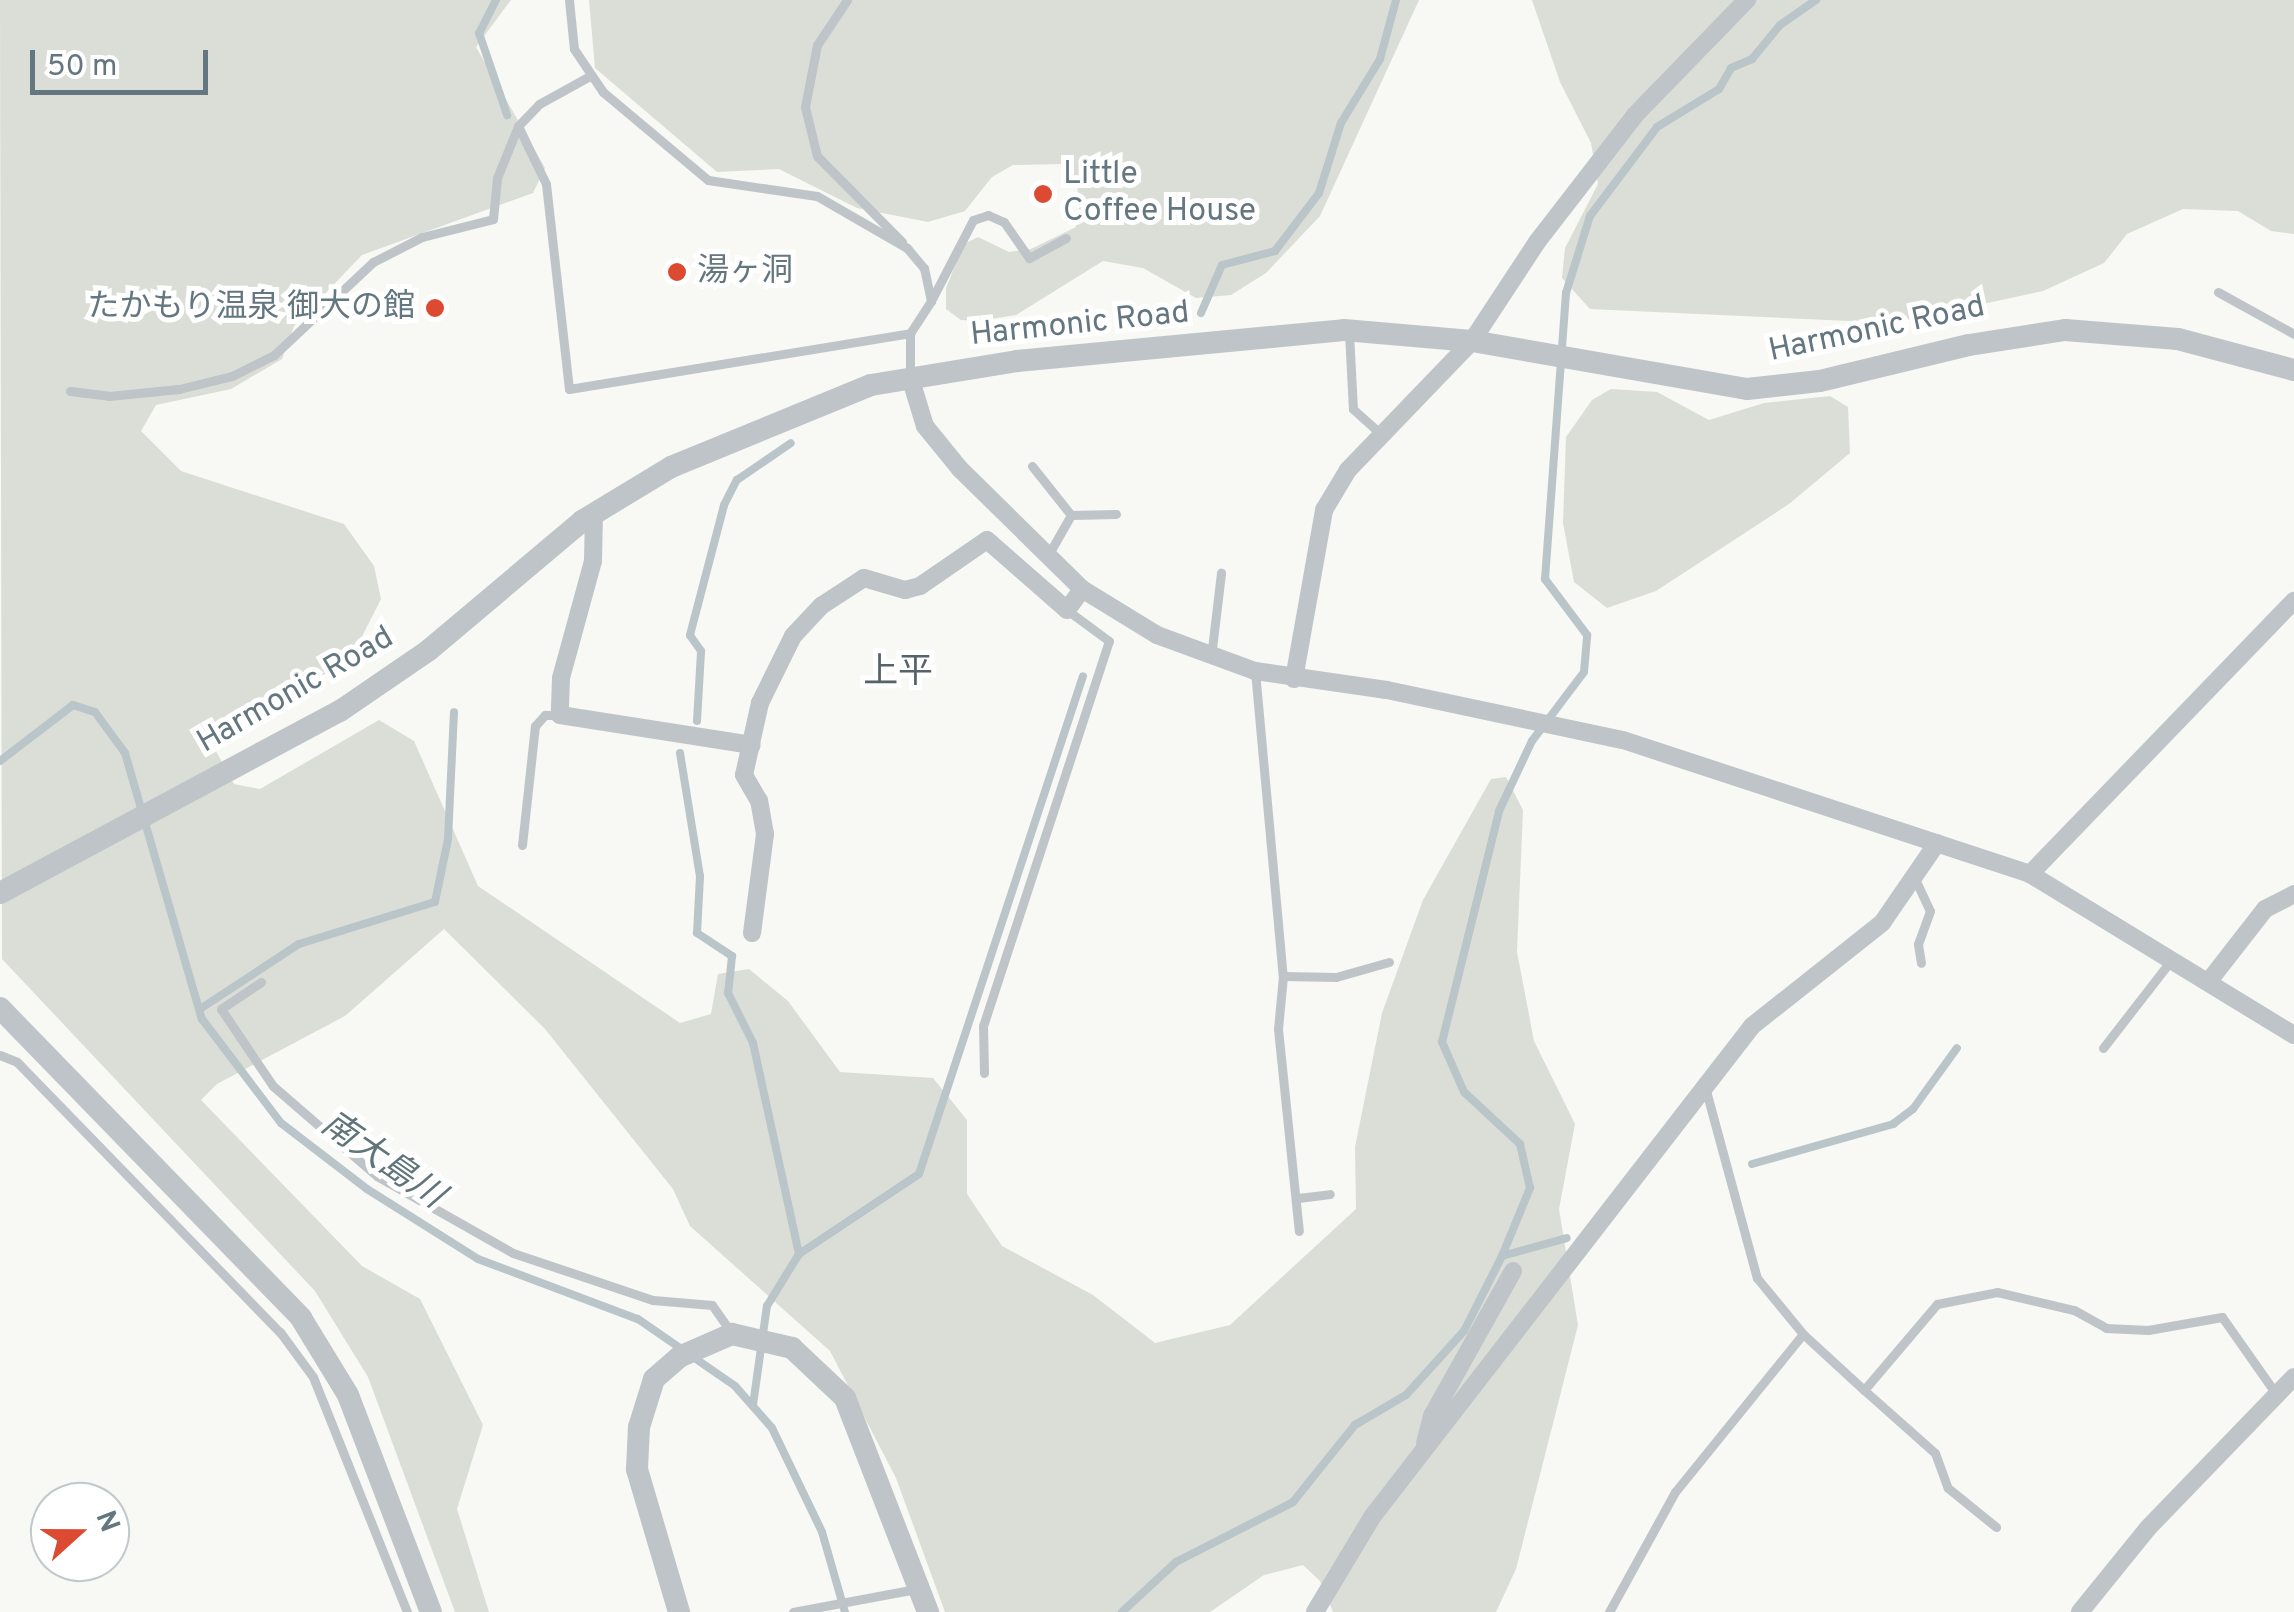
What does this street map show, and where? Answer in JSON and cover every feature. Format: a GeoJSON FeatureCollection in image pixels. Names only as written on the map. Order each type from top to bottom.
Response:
{"type":"FeatureCollection","features":[{"type":"Feature","properties":{"kind":"street"},"geometry":{"type":"LineString","coordinates":[[1294,679],[1324,510],[1348,470],[1385,437],[1472,342],[1537,242],[1634,116],[1747,0]]}},
{"type":"Feature","properties":{"kind":"street","name":"Harmonic Road"},"geometry":{"type":"LineString","coordinates":[[0,894],[298,731],[415,660],[594,513],[687,460],[818,404],[910,377],[1349,330],[1472,342],[1748,389],[1820,381],[2021,334],[2114,330],[2234,350],[2294,370]]}},
{"type":"Feature","properties":{"kind":"street"},"geometry":{"type":"LineString","coordinates":[[910,377],[925,426],[1046,559],[1082,589],[1210,660],[1294,679],[1563,726],[1698,762],[2030,874],[2173,957],[2294,1034]]}},
{"type":"Feature","properties":{"kind":"street"},"geometry":{"type":"LineString","coordinates":[[594,513],[593,561],[561,678],[560,715],[752,745]]}},
{"type":"Feature","properties":{"kind":"street"},"geometry":{"type":"LineString","coordinates":[[752,933],[764,834],[759,801],[744,775],[760,703],[793,636],[821,606],[864,578],[905,590],[920,586],[987,540],[1067,610],[1082,589]]}},
{"type":"Feature","properties":{"kind":"street"},"geometry":{"type":"LineString","coordinates":[[2030,874],[2294,601]]}},
{"type":"Feature","properties":{"kind":"street"},"geometry":{"type":"LineString","coordinates":[[1315,1612],[1372,1517],[1752,1026],[1882,923],[1937,843]]}},
{"type":"Feature","properties":{"kind":"street"},"geometry":{"type":"LineString","coordinates":[[2209,981],[2265,909],[2294,894]]}},
{"type":"Feature","properties":{"kind":"street"},"geometry":{"type":"LineString","coordinates":[[0,1008],[301,1318],[348,1396],[431,1612]]}},
{"type":"Feature","properties":{"kind":"street"},"geometry":{"type":"LineString","coordinates":[[1423,1452],[1432,1416],[1514,1271]]}},
{"type":"Feature","properties":{"kind":"street"},"geometry":{"type":"LineString","coordinates":[[679,1612],[637,1468],[644,1406],[654,1379],[679,1357],[741,1337],[814,1364],[845,1398],[928,1612]]}},
{"type":"Feature","properties":{"kind":"street"},"geometry":{"type":"LineString","coordinates":[[2080,1612],[2274,1391],[2294,1377]]}},
{"type":"Feature","properties":{"kind":"lane"},"geometry":{"type":"LineString","coordinates":[[569,0],[568,33],[590,76],[708,180],[817,196],[907,248]]}},
{"type":"Feature","properties":{"kind":"lane"},"geometry":{"type":"LineString","coordinates":[[847,0],[817,46],[805,107],[817,156],[924,268],[931,301]]}},
{"type":"Feature","properties":{"kind":"lane"},"geometry":{"type":"LineString","coordinates":[[70,391],[109,396],[179,389],[232,376],[274,356],[373,262],[422,237],[492,219],[497,178],[518,126],[539,104],[590,76]]}},
{"type":"Feature","properties":{"kind":"lane"},"geometry":{"type":"LineString","coordinates":[[518,126],[546,184],[569,389],[910,333]]}},
{"type":"Feature","properties":{"kind":"lane"},"geometry":{"type":"LineString","coordinates":[[910,377],[910,333],[973,220],[988,215],[1004,222],[1029,258],[1066,238]]}},
{"type":"Feature","properties":{"kind":"lane"},"geometry":{"type":"LineString","coordinates":[[2218,292],[2294,334]]}},
{"type":"Feature","properties":{"kind":"lane"},"geometry":{"type":"LineString","coordinates":[[1349,330],[1353,409],[1385,437]]}},
{"type":"Feature","properties":{"kind":"lane"},"geometry":{"type":"LineString","coordinates":[[1032,466],[1071,515]]}},
{"type":"Feature","properties":{"kind":"lane"},"geometry":{"type":"LineString","coordinates":[[1071,515],[1116,514]]}},
{"type":"Feature","properties":{"kind":"lane"},"geometry":{"type":"LineString","coordinates":[[1046,559],[1071,515]]}},
{"type":"Feature","properties":{"kind":"lane"},"geometry":{"type":"LineString","coordinates":[[1210,660],[1221,573]]}},
{"type":"Feature","properties":{"kind":"lane"},"geometry":{"type":"LineString","coordinates":[[984,1073],[983,1026],[1109,641],[1067,610]]}},
{"type":"Feature","properties":{"kind":"lane"},"geometry":{"type":"LineString","coordinates":[[1255,671],[1283,976],[1278,1028],[1300,1231]]}},
{"type":"Feature","properties":{"kind":"lane"},"geometry":{"type":"LineString","coordinates":[[522,845],[535,726],[545,715],[560,715]]}},
{"type":"Feature","properties":{"kind":"lane"},"geometry":{"type":"LineString","coordinates":[[1914,876],[1930,911],[1918,944],[1922,964]]}},
{"type":"Feature","properties":{"kind":"lane"},"geometry":{"type":"LineString","coordinates":[[2103,1048],[2173,957]]}},
{"type":"Feature","properties":{"kind":"lane"},"geometry":{"type":"LineString","coordinates":[[1283,976],[1336,977],[1390,962]]}},
{"type":"Feature","properties":{"kind":"lane"},"geometry":{"type":"LineString","coordinates":[[261,982],[221,1008],[273,1086],[377,1176],[513,1252],[653,1300],[712,1306],[741,1337]]}},
{"type":"Feature","properties":{"kind":"lane"},"geometry":{"type":"LineString","coordinates":[[0,1055],[31,1076],[280,1332],[314,1377],[406,1612]]}},
{"type":"Feature","properties":{"kind":"lane"},"geometry":{"type":"LineString","coordinates":[[1705,1087],[1756,1278],[1802,1334],[1935,1453],[1948,1488],[1996,1528]]}},
{"type":"Feature","properties":{"kind":"lane"},"geometry":{"type":"LineString","coordinates":[[1298,1198],[1330,1194]]}},
{"type":"Feature","properties":{"kind":"lane"},"geometry":{"type":"LineString","coordinates":[[1864,1390],[1938,1304],[1997,1292],[2074,1310],[2106,1328],[2148,1330],[2184,1319],[2222,1317],[2274,1391]]}},
{"type":"Feature","properties":{"kind":"lane"},"geometry":{"type":"LineString","coordinates":[[1609,1612],[1674,1492],[1802,1334]]}},
{"type":"Feature","properties":{"kind":"lane"},"geometry":{"type":"LineString","coordinates":[[793,1612],[860,1596],[919,1588]]}},
{"type":"Feature","properties":{"kind":"shaded area"},"geometry":{"type":"Polygon","coordinates":[[[0,0],[511,0],[476,47],[545,168],[533,193],[362,255],[294,326],[282,359],[231,389],[156,405],[141,431],[181,471],[344,524],[374,566],[381,599],[347,666],[265,696],[211,742],[234,784],[260,789],[379,720],[414,741],[478,886],[680,1023],[711,1014],[718,974],[749,969],[788,1001],[840,1072],[933,1078],[967,1120],[967,1194],[1002,1246],[1093,1295],[1155,1343],[1230,1325],[1356,1209],[1355,1147],[1382,1013],[1423,900],[1491,779],[1506,777],[1523,810],[1517,952],[1534,1041],[1575,1124],[1559,1209],[1578,1325],[1516,1569],[1496,1612],[1333,1612],[1320,1581],[1303,1565],[1264,1575],[1210,1612],[945,1612],[896,1478],[830,1351],[690,1226],[673,1189],[545,1029],[444,929],[345,1016],[217,1084],[201,1100],[362,1266],[420,1299],[483,1425],[457,1509],[489,1612],[455,1612],[368,1377],[315,1291],[2,959],[0,0]]]}},
{"type":"Feature","properties":{"kind":"shaded area"},"geometry":{"type":"Polygon","coordinates":[[[589,0],[1419,0],[1320,216],[1266,273],[1231,295],[1196,298],[1143,268],[1103,261],[1016,315],[979,321],[961,320],[946,309],[946,288],[964,244],[978,237],[1009,252],[1031,249],[1076,227],[1078,179],[1062,164],[1013,165],[992,177],[965,211],[928,222],[857,208],[779,169],[717,172],[595,68],[589,0]]]}},
{"type":"Feature","properties":{"kind":"shaded area"},"geometry":{"type":"Polygon","coordinates":[[[1532,0],[2294,0],[2294,234],[2271,231],[2238,211],[2183,209],[2127,234],[2104,263],[2043,291],[1894,323],[1590,309],[1562,278],[1565,248],[1598,184],[1591,143],[1560,82],[1532,0]]]}},
{"type":"Feature","properties":{"kind":"shaded area"},"geometry":{"type":"Polygon","coordinates":[[[1611,389],[1657,392],[1709,420],[1764,403],[1830,396],[1848,407],[1850,453],[1789,504],[1656,591],[1607,608],[1574,582],[1563,523],[1566,437],[1592,400],[1611,389]]]}},
{"type":"Feature","properties":{"kind":"waterway"},"geometry":{"type":"LineString","coordinates":[[496,0],[479,33],[507,115]]}},
{"type":"Feature","properties":{"kind":"waterway"},"geometry":{"type":"LineString","coordinates":[[1201,313],[1222,265],[1275,251],[1319,193],[1341,123],[1380,59],[1396,0]]}},
{"type":"Feature","properties":{"kind":"waterway"},"geometry":{"type":"LineString","coordinates":[[1122,1612],[1176,1562],[1293,1502],[1355,1425],[1406,1395],[1464,1331],[1502,1256],[1530,1188],[1520,1144],[1464,1092],[1442,1042],[1499,811],[1532,741],[1584,672],[1587,635],[1545,579],[1566,293],[1590,216],[1657,127],[1719,89],[1731,68],[1752,59],[1780,25],[1816,0]]}},
{"type":"Feature","properties":{"kind":"waterway"},"geometry":{"type":"LineString","coordinates":[[697,721],[701,651],[690,635],[724,505],[737,480],[791,443]]}},
{"type":"Feature","properties":{"kind":"waterway"},"geometry":{"type":"LineString","coordinates":[[753,1405],[767,1306],[799,1254],[919,1174],[1083,676]]}},
{"type":"Feature","properties":{"kind":"waterway","name":"南大島川"},"geometry":{"type":"LineString","coordinates":[[0,761],[73,705],[95,712],[125,753],[202,1019],[281,1123],[367,1189],[478,1259],[638,1319],[735,1386],[772,1428],[822,1532],[845,1612]]}},
{"type":"Feature","properties":{"kind":"waterway"},"geometry":{"type":"LineString","coordinates":[[200,1009],[299,944],[435,902],[448,839],[454,712]]}},
{"type":"Feature","properties":{"kind":"waterway"},"geometry":{"type":"LineString","coordinates":[[680,753],[700,876],[697,933],[732,956],[728,993],[753,1043],[799,1254]]}},
{"type":"Feature","properties":{"kind":"waterway"},"geometry":{"type":"LineString","coordinates":[[1752,1164],[1893,1124],[1913,1109],[1957,1048]]}},
{"type":"Feature","properties":{"kind":"waterway"},"geometry":{"type":"LineString","coordinates":[[1502,1256],[1567,1238]]}},
{"type":"Feature","properties":{"kind":"place","name":"Little Coffee House"},"geometry":{"type":"Point","coordinates":[1043,194]}},
{"type":"Feature","properties":{"kind":"place","name":"湯ヶ洞"},"geometry":{"type":"Point","coordinates":[677,272]}},
{"type":"Feature","properties":{"kind":"place","name":"たかもり温泉 御大の館"},"geometry":{"type":"Point","coordinates":[435,308]}},
{"type":"Feature","properties":{"kind":"district","name":"上平"},"geometry":{"type":"Point","coordinates":[898,673]}}]}
